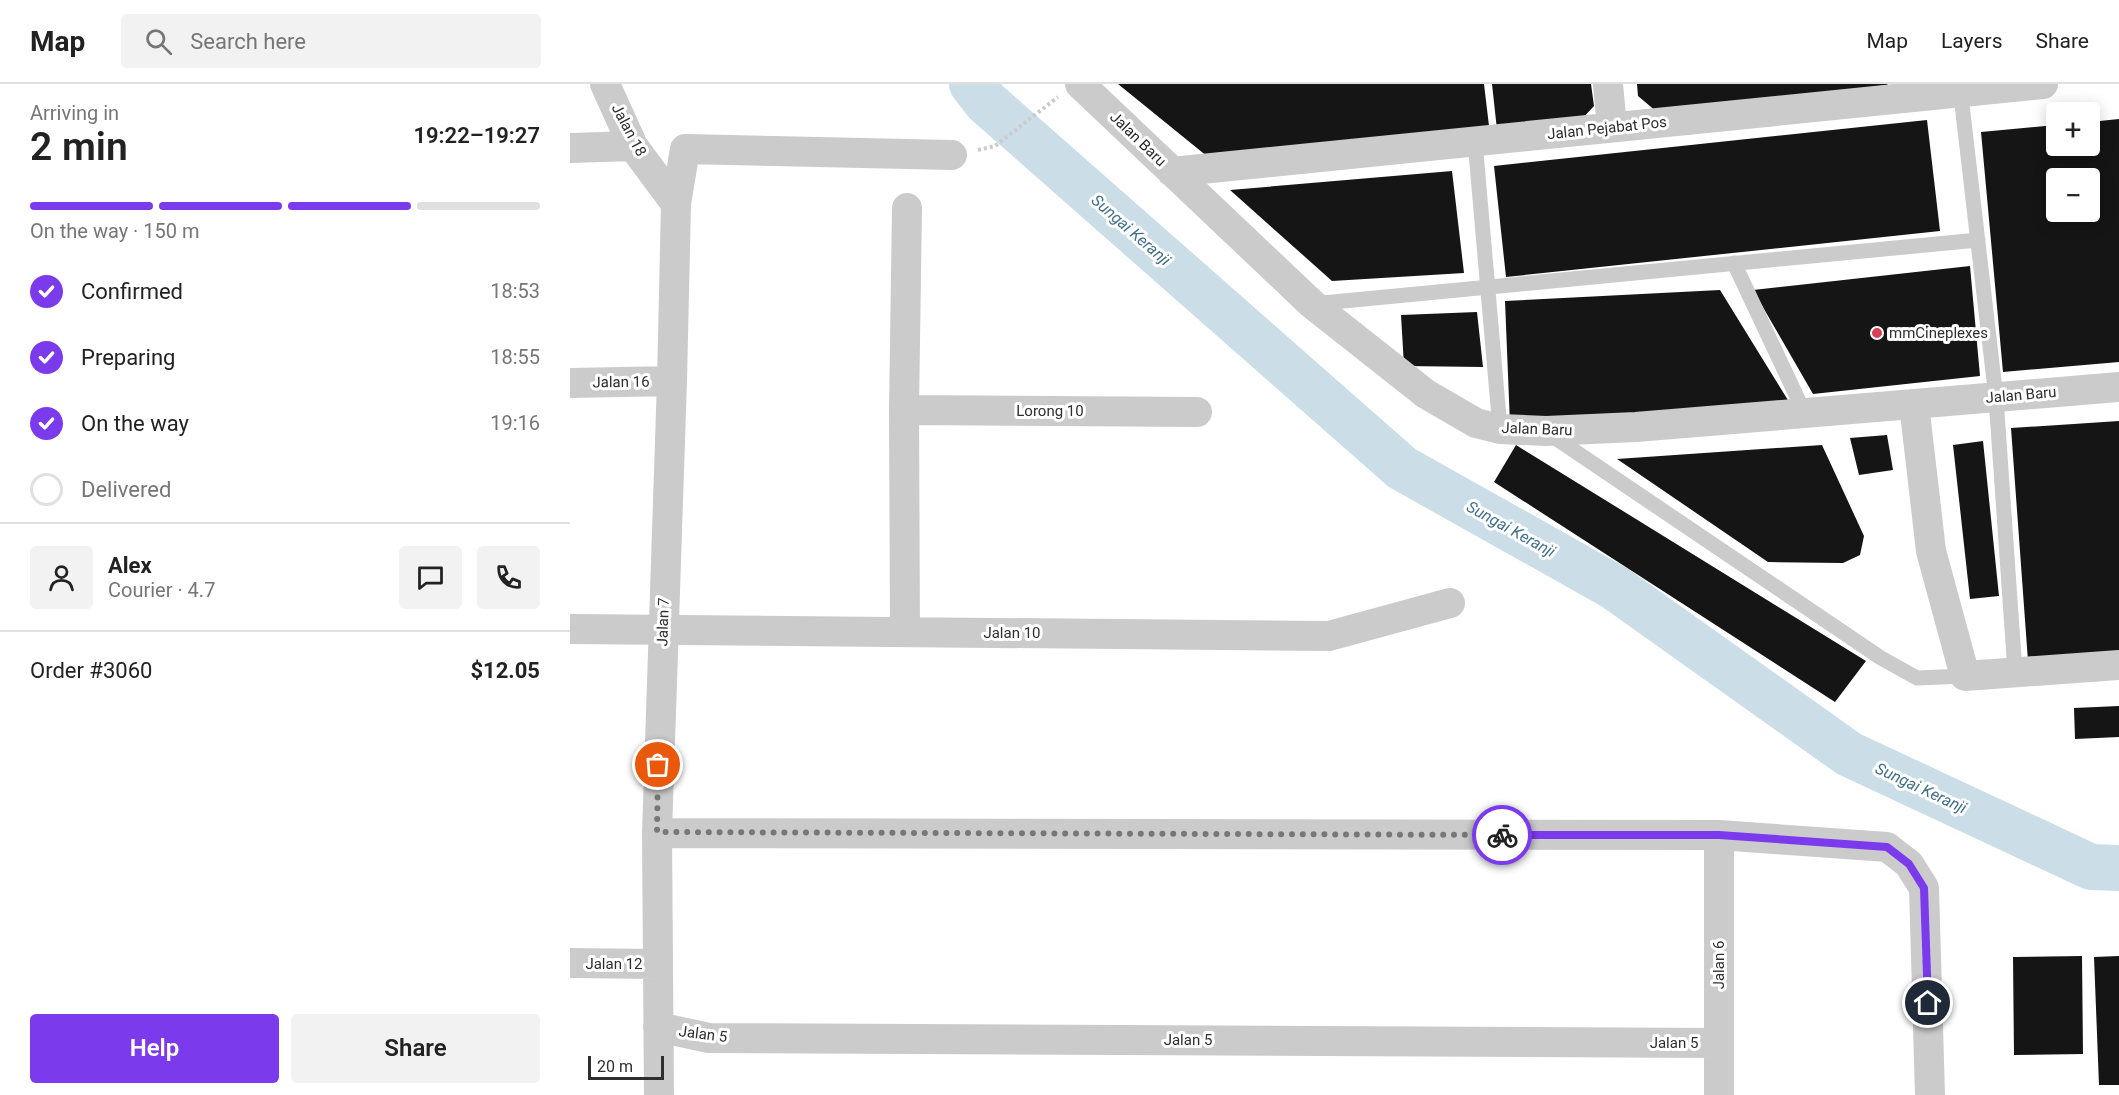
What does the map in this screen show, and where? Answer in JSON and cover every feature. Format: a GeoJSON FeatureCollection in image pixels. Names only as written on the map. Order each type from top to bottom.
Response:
{"type":"FeatureCollection","features":[{"type":"Feature","properties":{"kind":"street","name":"Jalan 18"},"geometry":{"type":"LineString","coordinates":[[605,84],[633,146],[676,204]]}},
{"type":"Feature","properties":{"kind":"street","name":"Jalan Baru"},"geometry":{"type":"LineString","coordinates":[[1080,84],[1312,303],[1426,394],[1476,423],[1500,429],[1546,431],[1636,427],[2119,387]]}},
{"type":"Feature","properties":{"kind":"street"},"geometry":{"type":"LineString","coordinates":[[1608,84],[1612,127]]}},
{"type":"Feature","properties":{"kind":"street","name":"Jalan Pejabat Pos"},"geometry":{"type":"LineString","coordinates":[[1172,172],[1612,127],[1960,88],[2043,84]]}},
{"type":"Feature","properties":{"kind":"street"},"geometry":{"type":"LineString","coordinates":[[570,148],[633,146]]}},
{"type":"Feature","properties":{"kind":"street","name":"Jalan 7"},"geometry":{"type":"LineString","coordinates":[[659,1095],[657,832],[676,204],[685,149],[952,155]]}},
{"type":"Feature","properties":{"kind":"street"},"geometry":{"type":"LineString","coordinates":[[905,632],[904,410],[907,208]]}},
{"type":"Feature","properties":{"kind":"street","name":"Jalan 16"},"geometry":{"type":"LineString","coordinates":[[570,383],[672,381]]}},
{"type":"Feature","properties":{"kind":"street"},"geometry":{"type":"LineString","coordinates":[[1914,404],[1931,551],[1965,676],[2119,665]]}},
{"type":"Feature","properties":{"kind":"street","name":"Lorong 10"},"geometry":{"type":"LineString","coordinates":[[904,410],[1197,412]]}},
{"type":"Feature","properties":{"kind":"street","name":"Jalan 10"},"geometry":{"type":"LineString","coordinates":[[570,629],[1329,636],[1450,603]]}},
{"type":"Feature","properties":{"kind":"street"},"geometry":{"type":"LineString","coordinates":[[657,832],[1719,835],[1887,847],[1909,864],[1924,888],[1930,1095]]}},
{"type":"Feature","properties":{"kind":"street","name":"Jalan 6"},"geometry":{"type":"LineString","coordinates":[[1719,835],[1719,1095]]}},
{"type":"Feature","properties":{"kind":"street","name":"Jalan 12"},"geometry":{"type":"LineString","coordinates":[[570,963],[657,964]]}},
{"type":"Feature","properties":{"kind":"street","name":"Jalan 5"},"geometry":{"type":"LineString","coordinates":[[658,1027],[709,1038],[1719,1043]]}},
{"type":"Feature","properties":{"kind":"lane"},"geometry":{"type":"LineString","coordinates":[[1960,88],[1996,398],[2015,672]]}},
{"type":"Feature","properties":{"kind":"lane"},"geometry":{"type":"LineString","coordinates":[[1475,141],[1500,429]]}},
{"type":"Feature","properties":{"kind":"lane"},"geometry":{"type":"LineString","coordinates":[[1312,303],[1978,240]]}},
{"type":"Feature","properties":{"kind":"lane"},"geometry":{"type":"LineString","coordinates":[[1734,263],[1804,412]]}},
{"type":"Feature","properties":{"kind":"lane"},"geometry":{"type":"LineString","coordinates":[[1546,431],[1881,658],[1917,678],[1965,676]]}},
{"type":"Feature","properties":{"kind":"path"},"geometry":{"type":"LineString","coordinates":[[994,146],[1043,108]]}},
{"type":"Feature","properties":{"kind":"building"},"geometry":{"type":"Polygon","coordinates":[[[1118,84],[1484,84],[1489,126],[1208,157],[1118,84]]]}},
{"type":"Feature","properties":{"kind":"building"},"geometry":{"type":"Polygon","coordinates":[[[1492,84],[1591,84],[1594,106],[1581,120],[1497,130],[1492,84]]]}},
{"type":"Feature","properties":{"kind":"building"},"geometry":{"type":"Polygon","coordinates":[[[1637,84],[1888,85],[1657,112],[1638,96],[1637,84]]]}},
{"type":"Feature","properties":{"kind":"building"},"geometry":{"type":"Polygon","coordinates":[[[2119,119],[2119,362],[2003,372],[1981,132],[2046,126],[2046,156],[2100,156],[2100,121],[2119,119]]]}},
{"type":"Feature","properties":{"kind":"building"},"geometry":{"type":"Polygon","coordinates":[[[1927,120],[1940,231],[1506,277],[1494,166],[1927,120]]]}},
{"type":"Feature","properties":{"kind":"building"},"geometry":{"type":"Polygon","coordinates":[[[1452,171],[1464,273],[1332,281],[1230,190],[1452,171]]]}},
{"type":"Feature","properties":{"kind":"building","name":"mmCineplexes"},"geometry":{"type":"Polygon","coordinates":[[[1970,266],[1980,376],[1813,394],[1753,290],[1970,266]]]}},
{"type":"Feature","properties":{"kind":"building"},"geometry":{"type":"Polygon","coordinates":[[[1720,290],[1791,405],[1510,424],[1505,301],[1720,290]]]}},
{"type":"Feature","properties":{"kind":"building"},"geometry":{"type":"Polygon","coordinates":[[[1477,312],[1483,367],[1404,366],[1401,315],[1477,312]]]}},
{"type":"Feature","properties":{"kind":"building"},"geometry":{"type":"Polygon","coordinates":[[[2119,421],[2119,655],[2028,661],[2011,428],[2119,421]]]}},
{"type":"Feature","properties":{"kind":"building"},"geometry":{"type":"Polygon","coordinates":[[[1887,435],[1893,470],[1859,475],[1850,438],[1887,435]]]}},
{"type":"Feature","properties":{"kind":"building"},"geometry":{"type":"Polygon","coordinates":[[[1983,441],[1999,596],[1970,599],[1953,445],[1983,441]]]}},
{"type":"Feature","properties":{"kind":"building"},"geometry":{"type":"Polygon","coordinates":[[[1516,445],[1866,661],[1835,702],[1494,482],[1516,445]]]}},
{"type":"Feature","properties":{"kind":"building"},"geometry":{"type":"Polygon","coordinates":[[[1822,445],[1864,536],[1860,555],[1843,563],[1768,562],[1617,459],[1822,445]]]}},
{"type":"Feature","properties":{"kind":"building"},"geometry":{"type":"Polygon","coordinates":[[[2119,706],[2119,737],[2075,739],[2074,708],[2119,706]]]}},
{"type":"Feature","properties":{"kind":"building"},"geometry":{"type":"Polygon","coordinates":[[[2082,956],[2083,1054],[2014,1055],[2013,957],[2082,956]]]}},
{"type":"Feature","properties":{"kind":"building"},"geometry":{"type":"Polygon","coordinates":[[[2119,956],[2119,1085],[2099,1085],[2094,957],[2119,956]]]}},
{"type":"Feature","properties":{"kind":"waterway","name":"Sungai Keranji"},"geometry":{"type":"LineString","coordinates":[[972,84],[986,102],[1402,468],[1614,587],[1849,754],[2091,867],[2119,868]]}},
{"type":"Feature","properties":{"kind":"way so far"},"geometry":{"type":"LineString","coordinates":[[658,765],[657,832],[1502,835]]}},
{"type":"Feature","properties":{"kind":"place","name":"mmCineplexes"},"geometry":{"type":"Point","coordinates":[1877,333]}},
{"type":"Feature","properties":{"kind":"route"},"geometry":{"type":"LineString","coordinates":[[1502,835],[1719,835],[1887,847],[1909,864],[1924,888],[1928,1003]]}}]}
